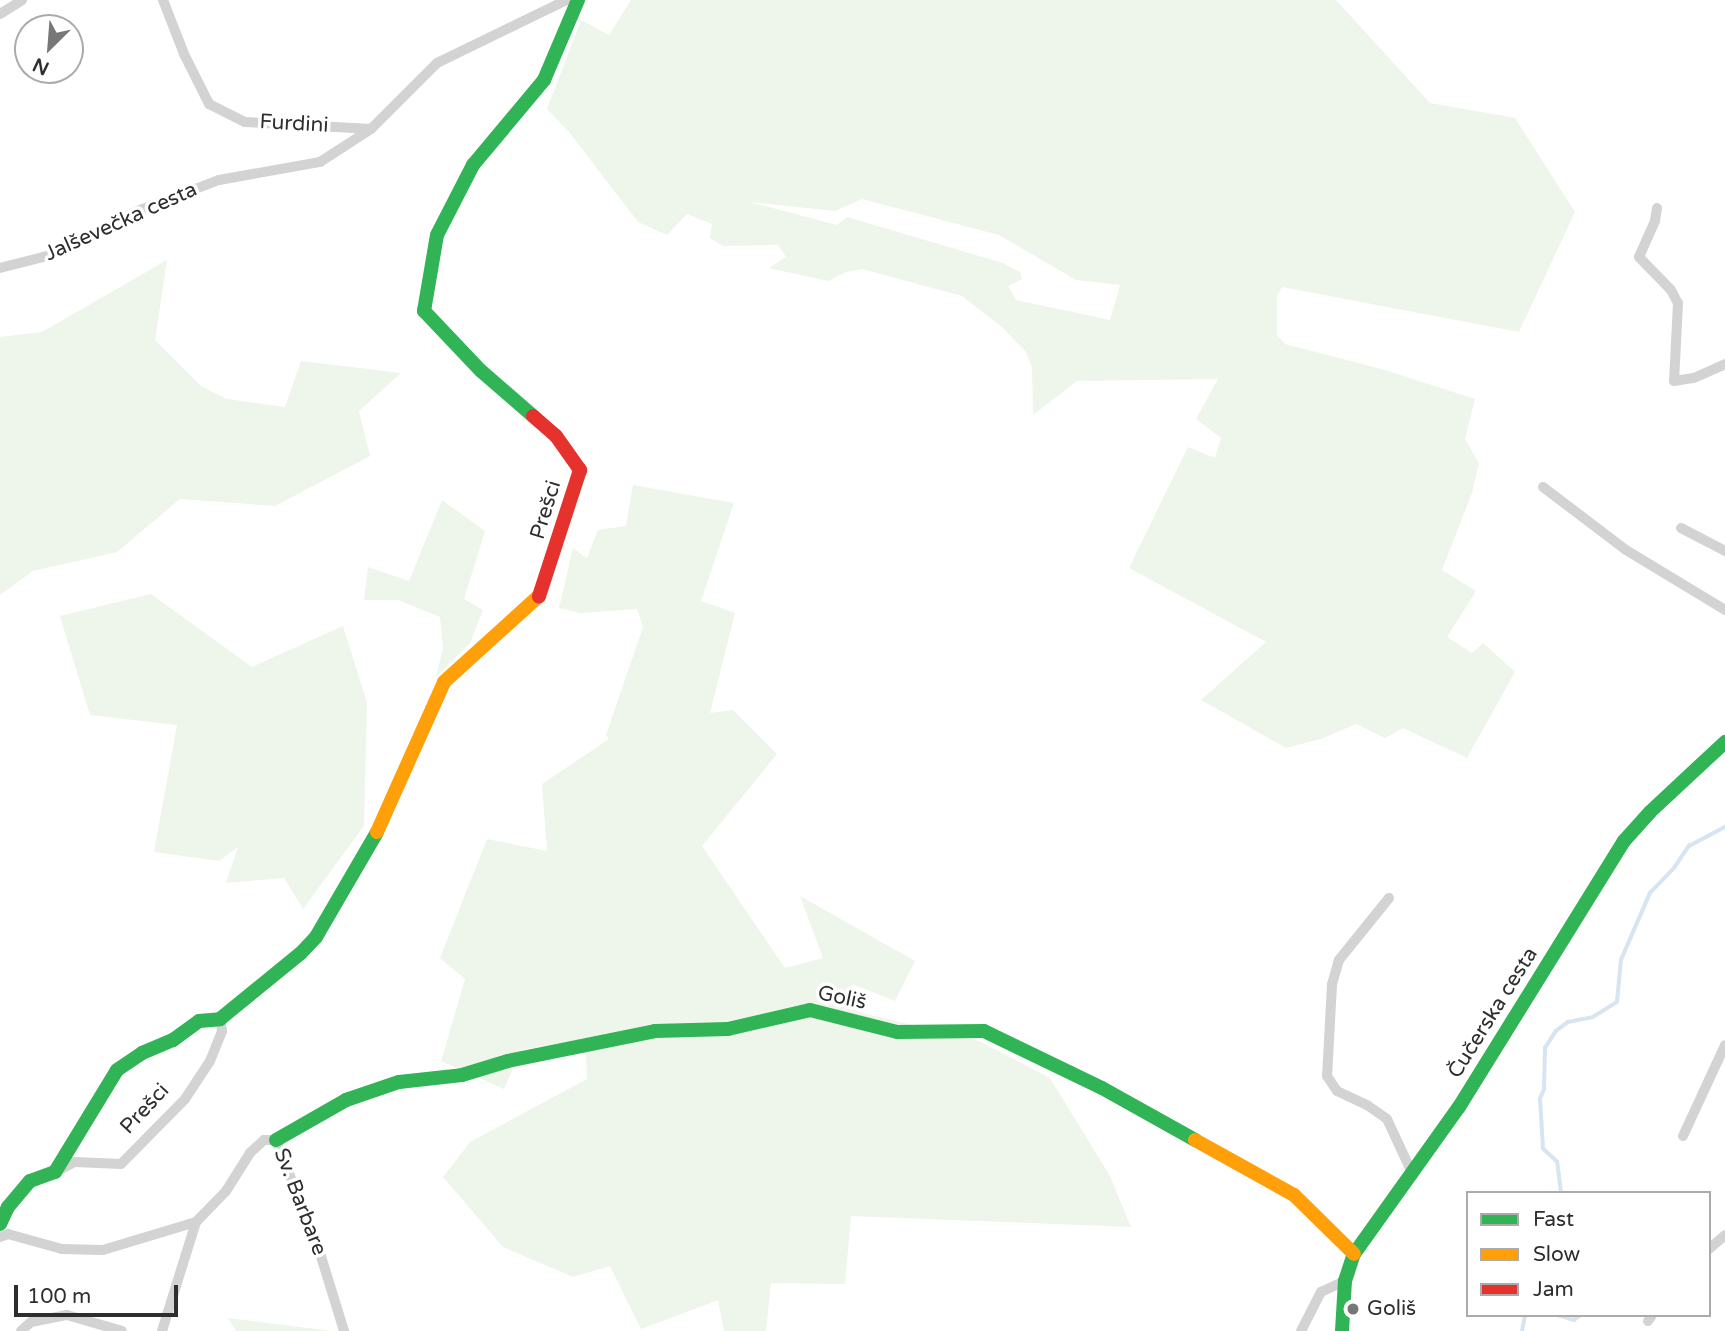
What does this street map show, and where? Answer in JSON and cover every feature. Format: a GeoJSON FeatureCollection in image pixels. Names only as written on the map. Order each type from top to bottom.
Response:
{"type":"FeatureCollection","features":[{"type":"Feature","properties":{"kind":"street"},"geometry":{"type":"LineString","coordinates":[[0,14],[22,0]]}},
{"type":"Feature","properties":{"kind":"street","name":"Furdini"},"geometry":{"type":"LineString","coordinates":[[163,0],[184,54],[209,104],[245,122],[371,129]]}},
{"type":"Feature","properties":{"kind":"street","name":"Jalševečka cesta"},"geometry":{"type":"LineString","coordinates":[[0,268],[63,252],[135,212],[219,180],[320,162],[371,129],[438,63],[567,0]]}},
{"type":"Feature","properties":{"kind":"street","name":"Prešci"},"geometry":{"type":"LineString","coordinates":[[55,1172],[117,1070],[142,1054],[173,1040],[199,1021],[220,1018],[302,953],[316,937],[383,822],[444,682],[538,598],[580,470],[556,436],[481,371],[424,311],[437,235],[473,165],[544,80],[578,0]]}},
{"type":"Feature","properties":{"kind":"street"},"geometry":{"type":"LineString","coordinates":[[1657,208],[1655,221],[1639,257],[1671,290],[1678,303],[1674,382],[1694,379],[1725,364]]}},
{"type":"Feature","properties":{"kind":"street"},"geometry":{"type":"LineString","coordinates":[[1543,487],[1626,550],[1725,610]]}},
{"type":"Feature","properties":{"kind":"street"},"geometry":{"type":"LineString","coordinates":[[1681,528],[1725,551]]}},
{"type":"Feature","properties":{"kind":"street","name":"Čučerska cesta"},"geometry":{"type":"LineString","coordinates":[[1342,1331],[1345,1281],[1354,1254],[1459,1107],[1625,841],[1650,812],[1725,742]]}},
{"type":"Feature","properties":{"kind":"street"},"geometry":{"type":"LineString","coordinates":[[1389,898],[1339,960],[1332,985],[1327,1076],[1337,1091],[1367,1105],[1387,1119],[1413,1175]]}},
{"type":"Feature","properties":{"kind":"street","name":"Goliš"},"geometry":{"type":"LineString","coordinates":[[276,1140],[346,1100],[399,1082],[462,1075],[508,1061],[655,1031],[728,1029],[810,1010],[897,1032],[984,1031],[1102,1088],[1294,1195],[1354,1254]]}},
{"type":"Feature","properties":{"kind":"street","name":"Prešci"},"geometry":{"type":"LineString","coordinates":[[0,1224],[8,1207],[30,1181],[75,1162],[121,1164],[185,1099],[209,1061],[222,1031],[220,1018]]}},
{"type":"Feature","properties":{"kind":"street"},"geometry":{"type":"LineString","coordinates":[[1684,1136],[1725,1045]]}},
{"type":"Feature","properties":{"kind":"street","name":"Sv. Barbare"},"geometry":{"type":"LineString","coordinates":[[0,1237],[8,1234],[62,1250],[103,1250],[196,1222],[226,1191],[250,1153],[264,1140],[276,1140],[319,1250],[344,1331]]}},
{"type":"Feature","properties":{"kind":"street"},"geometry":{"type":"LineString","coordinates":[[162,1331],[196,1222]]}},
{"type":"Feature","properties":{"kind":"street"},"geometry":{"type":"LineString","coordinates":[[1711,1247],[1725,1235]]}},
{"type":"Feature","properties":{"kind":"street"},"geometry":{"type":"LineString","coordinates":[[1301,1331],[1321,1292],[1345,1281]]}},
{"type":"Feature","properties":{"kind":"street"},"geometry":{"type":"LineString","coordinates":[[21,1331],[31,1322],[67,1315],[122,1331]]}},
{"type":"Feature","properties":{"kind":"shaded area"},"geometry":{"type":"Polygon","coordinates":[[[631,0],[1336,0],[1430,103],[1515,118],[1575,212],[1519,332],[1282,287],[1277,296],[1277,335],[1285,344],[1385,370],[1475,399],[1465,439],[1479,463],[1472,493],[1442,570],[1476,591],[1447,637],[1472,653],[1483,643],[1515,672],[1467,758],[1403,728],[1385,738],[1356,724],[1321,739],[1286,748],[1201,700],[1266,642],[1129,568],[1188,447],[1215,458],[1221,438],[1196,419],[1218,379],[1077,381],[1033,415],[1032,368],[1026,352],[1002,327],[962,296],[862,269],[846,272],[828,281],[769,268],[786,257],[778,245],[723,246],[710,238],[712,224],[687,214],[667,235],[638,222],[569,132],[547,109],[581,20],[609,35],[631,0]],[[862,199],[835,211],[750,202],[837,225],[847,217],[1003,263],[1020,272],[1022,279],[1008,286],[1016,300],[1110,320],[1120,285],[1076,280],[999,235],[862,199]]]}},
{"type":"Feature","properties":{"kind":"shaded area"},"geometry":{"type":"Polygon","coordinates":[[[167,260],[155,340],[201,386],[227,399],[285,407],[301,361],[401,373],[359,411],[370,456],[275,506],[180,499],[117,552],[33,571],[0,595],[0,337],[42,332],[167,260]]]}},
{"type":"Feature","properties":{"kind":"shaded area"},"geometry":{"type":"Polygon","coordinates":[[[633,485],[734,503],[701,601],[735,613],[710,713],[733,710],[777,754],[702,846],[785,968],[823,958],[800,896],[915,961],[895,1001],[852,984],[858,1012],[979,1041],[1050,1078],[1110,1176],[1131,1227],[851,1216],[845,1284],[771,1283],[766,1331],[724,1331],[718,1300],[641,1329],[610,1266],[573,1277],[503,1247],[443,1177],[470,1142],[587,1079],[585,1039],[521,1050],[504,1089],[441,1061],[465,979],[440,958],[487,839],[547,851],[542,784],[609,739],[606,735],[643,627],[637,609],[580,613],[559,608],[573,548],[587,558],[598,530],[626,526],[633,485]]]}},
{"type":"Feature","properties":{"kind":"shaded area"},"geometry":{"type":"Polygon","coordinates":[[[442,500],[485,531],[464,599],[483,610],[470,643],[436,677],[443,648],[440,617],[398,600],[364,600],[368,567],[409,581],[442,500]]]}},
{"type":"Feature","properties":{"kind":"shaded area"},"geometry":{"type":"Polygon","coordinates":[[[151,594],[252,667],[343,626],[367,703],[364,826],[303,909],[284,878],[226,883],[238,847],[219,861],[154,852],[177,725],[90,715],[60,616],[151,594]]]}},
{"type":"Feature","properties":{"kind":"shaded area"},"geometry":{"type":"Polygon","coordinates":[[[228,1318],[332,1331],[236,1331],[228,1318]]]}},
{"type":"Feature","properties":{"kind":"waterway"},"geometry":{"type":"LineString","coordinates":[[1561,1191],[1557,1162],[1543,1149],[1540,1099],[1544,1089],[1545,1048],[1556,1031],[1568,1022],[1593,1017],[1617,1002],[1621,960],[1650,893],[1674,868],[1689,846],[1725,827]]}},
{"type":"Feature","properties":{"kind":"waterway"},"geometry":{"type":"LineString","coordinates":[[1522,1331],[1525,1317]]}},
{"type":"Feature","properties":{"kind":"waterway"},"geometry":{"type":"LineString","coordinates":[[1564,1317],[1574,1320],[1578,1317]]}},
{"type":"Feature","properties":{"kind":"traffic: fast"},"geometry":{"type":"LineString","coordinates":[[533,416],[481,371],[424,311],[437,235],[473,165],[544,80],[578,0]]}},
{"type":"Feature","properties":{"kind":"traffic: fast"},"geometry":{"type":"LineString","coordinates":[[1342,1331],[1345,1281],[1354,1254],[1459,1107],[1624,841],[1650,812],[1725,742]]}},
{"type":"Feature","properties":{"kind":"traffic: fast"},"geometry":{"type":"LineString","coordinates":[[0,1224],[8,1207],[30,1181],[55,1172],[117,1070],[142,1053],[173,1040],[199,1021],[220,1019],[301,953],[316,937],[377,832]]}},
{"type":"Feature","properties":{"kind":"traffic: fast"},"geometry":{"type":"LineString","coordinates":[[276,1140],[346,1100],[399,1082],[462,1075],[508,1061],[655,1031],[728,1029],[810,1010],[897,1032],[984,1031],[1102,1088],[1195,1140]]}},
{"type":"Feature","properties":{"kind":"traffic: slow"},"geometry":{"type":"LineString","coordinates":[[377,832],[444,682],[539,596]]}},
{"type":"Feature","properties":{"kind":"traffic: slow"},"geometry":{"type":"LineString","coordinates":[[1195,1140],[1294,1195],[1354,1254]]}},
{"type":"Feature","properties":{"kind":"traffic: jam"},"geometry":{"type":"LineString","coordinates":[[533,416],[556,436],[580,470],[539,596]]}},
{"type":"Feature","properties":{"kind":"place","name":"Goliš"},"geometry":{"type":"Point","coordinates":[1353,1309]}}]}
